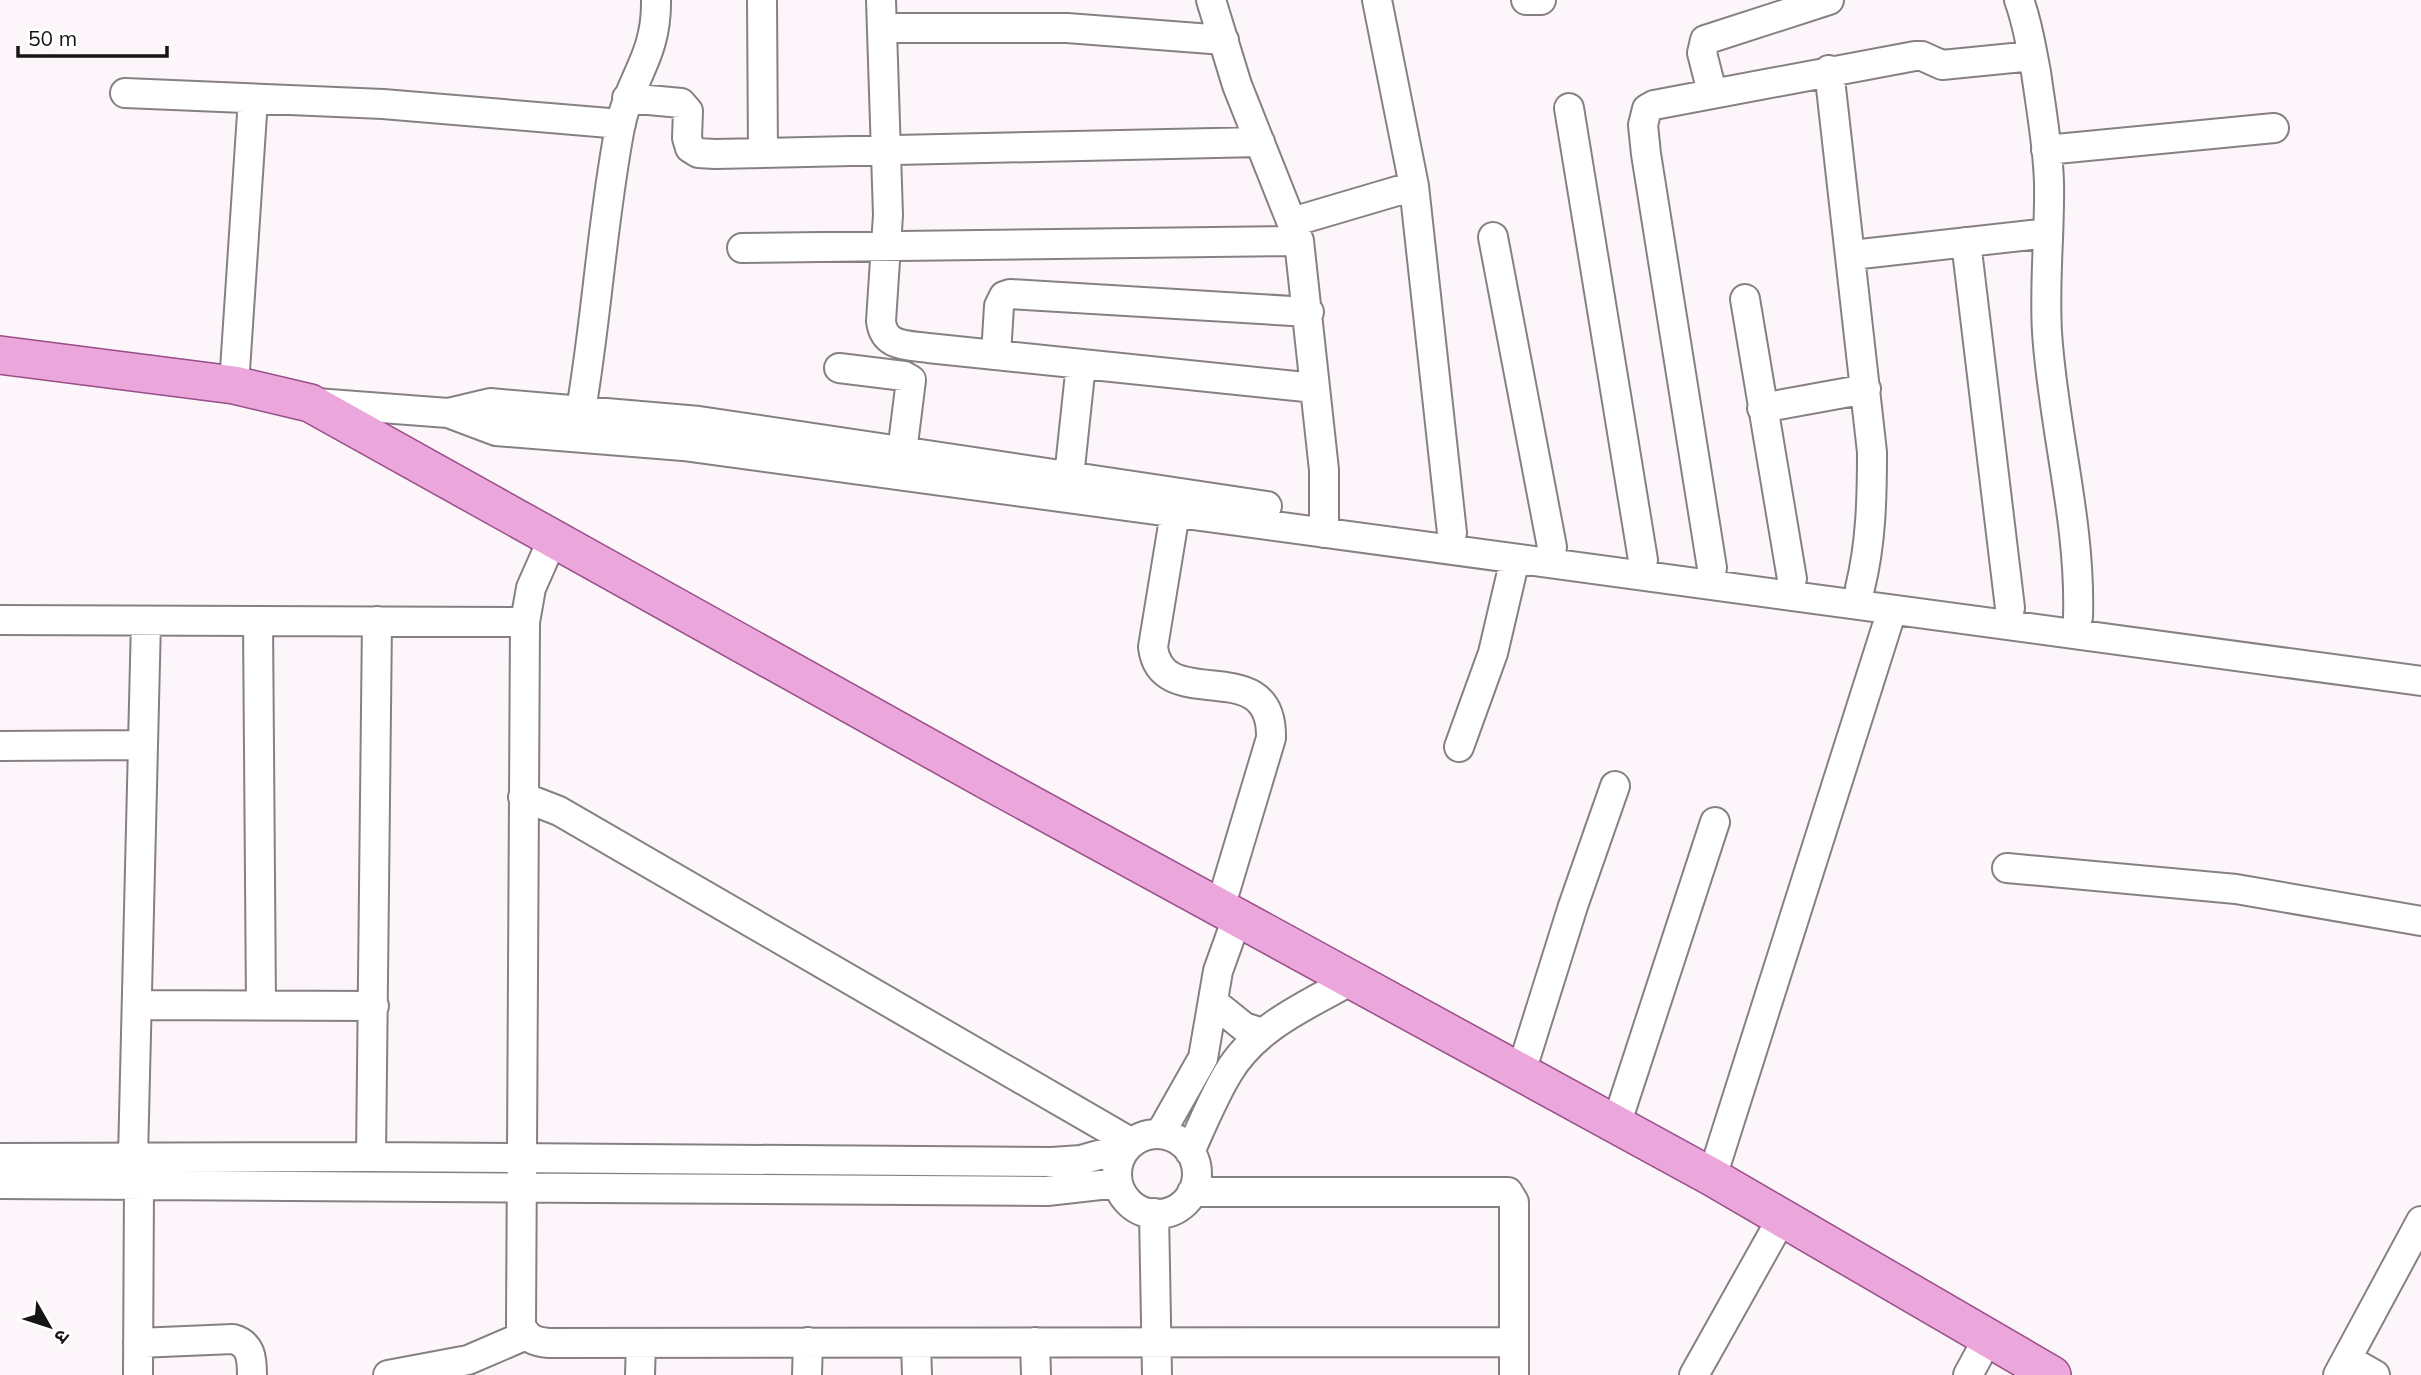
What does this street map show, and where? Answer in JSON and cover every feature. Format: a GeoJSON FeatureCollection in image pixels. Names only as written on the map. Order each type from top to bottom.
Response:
{"type":"FeatureCollection","features":[{"type":"Feature","properties":{"kind":"main road"},"geometry":{"type":"LineString","coordinates":[[0,355],[234,385],[310,403],[554,536],[1229,913],[1712,1177],[2048,1374]]}},
{"type":"Feature","properties":{"kind":"street"},"geometry":{"type":"LineString","coordinates":[[581,410],[593,341],[604,223],[624,111],[654,40],[656,0]]}},
{"type":"Feature","properties":{"kind":"street"},"geometry":{"type":"LineString","coordinates":[[762,0],[763,153]]}},
{"type":"Feature","properties":{"kind":"street"},"geometry":{"type":"LineString","coordinates":[[881,0],[884,151],[888,183],[881,321],[882,332],[888,339],[897,344],[1315,388]]}},
{"type":"Feature","properties":{"kind":"street"},"geometry":{"type":"LineString","coordinates":[[1212,0],[1237,85],[1295,231],[1308,312],[1324,470],[1324,524]]}},
{"type":"Feature","properties":{"kind":"street"},"geometry":{"type":"LineString","coordinates":[[1377,0],[1414,186],[1452,533]]}},
{"type":"Feature","properties":{"kind":"street"},"geometry":{"type":"LineString","coordinates":[[1526,0],[1541,0]]}},
{"type":"Feature","properties":{"kind":"street"},"geometry":{"type":"LineString","coordinates":[[1712,92],[1702,53],[1706,40],[1829,0]]}},
{"type":"Feature","properties":{"kind":"street"},"geometry":{"type":"LineString","coordinates":[[2019,0],[2029,27],[2046,150],[2049,233],[2047,330],[2055,418],[2079,579],[2078,617]]}},
{"type":"Feature","properties":{"kind":"street"},"geometry":{"type":"LineString","coordinates":[[882,28],[1067,28],[1224,40]]}},
{"type":"Feature","properties":{"kind":"street"},"geometry":{"type":"LineString","coordinates":[[1712,568],[1643,116],[1654,105],[1829,70],[1922,56],[1942,65],[2033,56]]}},
{"type":"Feature","properties":{"kind":"street"},"geometry":{"type":"LineString","coordinates":[[1829,70],[1852,255],[1872,452],[1872,511],[1860,588]]}},
{"type":"Feature","properties":{"kind":"street"},"geometry":{"type":"LineString","coordinates":[[125,93],[624,111],[681,103],[688,111],[687,138],[690,148],[698,153],[1260,142]]}},
{"type":"Feature","properties":{"kind":"street"},"geometry":{"type":"LineString","coordinates":[[234,385],[253,99]]}},
{"type":"Feature","properties":{"kind":"street"},"geometry":{"type":"LineString","coordinates":[[1569,108],[1643,560]]}},
{"type":"Feature","properties":{"kind":"street"},"geometry":{"type":"LineString","coordinates":[[2046,150],[2274,128]]}},
{"type":"Feature","properties":{"kind":"street"},"geometry":{"type":"LineString","coordinates":[[742,248],[885,248],[1295,231],[1414,186]]}},
{"type":"Feature","properties":{"kind":"street"},"geometry":{"type":"LineString","coordinates":[[1852,255],[2049,233]]}},
{"type":"Feature","properties":{"kind":"street"},"geometry":{"type":"LineString","coordinates":[[1493,237],[1552,548]]}},
{"type":"Feature","properties":{"kind":"street"},"geometry":{"type":"LineString","coordinates":[[1966,242],[2010,608]]}},
{"type":"Feature","properties":{"kind":"street"},"geometry":{"type":"LineString","coordinates":[[996,355],[999,306],[1004,296],[1010,294],[1308,312]]}},
{"type":"Feature","properties":{"kind":"street"},"geometry":{"type":"LineString","coordinates":[[1745,299],[1792,579]]}},
{"type":"Feature","properties":{"kind":"street"},"geometry":{"type":"LineString","coordinates":[[1069,477],[1082,364]]}},
{"type":"Feature","properties":{"kind":"street"},"geometry":{"type":"LineString","coordinates":[[839,368],[904,376],[911,380],[902,452]]}},
{"type":"Feature","properties":{"kind":"street"},"geometry":{"type":"LineString","coordinates":[[1762,408],[1866,389]]}},
{"type":"Feature","properties":{"kind":"street"},"geometry":{"type":"LineString","coordinates":[[449,413],[490,402],[699,421],[1069,477],[1515,559],[2421,681]]}},
{"type":"Feature","properties":{"kind":"street"},"geometry":{"type":"LineString","coordinates":[[310,403],[449,413],[496,431],[683,446],[1175,513],[1452,533],[2421,662]]}},
{"type":"Feature","properties":{"kind":"street"},"geometry":{"type":"LineString","coordinates":[[1160,1133],[1203,1058],[1229,913],[1271,738],[1271,718],[1264,702],[1248,692],[1180,681],[1165,673],[1154,661],[1153,647],[1175,513]]}},
{"type":"Feature","properties":{"kind":"street"},"geometry":{"type":"LineString","coordinates":[[554,536],[531,588],[525,622],[521,1326],[526,1335],[537,1342],[549,1343],[1514,1342]]}},
{"type":"Feature","properties":{"kind":"street"},"geometry":{"type":"LineString","coordinates":[[1460,747],[1493,653],[1515,559]]}},
{"type":"Feature","properties":{"kind":"street"},"geometry":{"type":"LineString","coordinates":[[1712,1177],[1892,610]]}},
{"type":"Feature","properties":{"kind":"street"},"geometry":{"type":"LineString","coordinates":[[0,620],[525,622]]}},
{"type":"Feature","properties":{"kind":"street"},"geometry":{"type":"LineString","coordinates":[[138,1375],[137,1004],[146,621]]}},
{"type":"Feature","properties":{"kind":"street"},"geometry":{"type":"LineString","coordinates":[[371,1157],[377,621]]}},
{"type":"Feature","properties":{"kind":"street"},"geometry":{"type":"LineString","coordinates":[[258,622],[261,1005]]}},
{"type":"Feature","properties":{"kind":"street"},"geometry":{"type":"LineString","coordinates":[[0,746],[143,745]]}},
{"type":"Feature","properties":{"kind":"street"},"geometry":{"type":"LineString","coordinates":[[1521,1073],[1573,906],[1615,786]]}},
{"type":"Feature","properties":{"kind":"street"},"geometry":{"type":"LineString","coordinates":[[523,797],[559,811],[1129,1145]]}},
{"type":"Feature","properties":{"kind":"street"},"geometry":{"type":"LineString","coordinates":[[1616,1125],[1715,822]]}},
{"type":"Feature","properties":{"kind":"street"},"geometry":{"type":"LineString","coordinates":[[2007,868],[2236,889],[2421,921]]}},
{"type":"Feature","properties":{"kind":"street"},"geometry":{"type":"LineString","coordinates":[[1190,1152],[1229,1071],[1262,1033],[1352,980]]}},
{"type":"Feature","properties":{"kind":"street"},"geometry":{"type":"LineString","coordinates":[[1213,1002],[1244,1027],[1262,1033]]}},
{"type":"Feature","properties":{"kind":"street"},"geometry":{"type":"LineString","coordinates":[[137,1004],[374,1006]]}},
{"type":"Feature","properties":{"kind":"street"},"geometry":{"type":"LineString","coordinates":[[0,1184],[136,1171],[371,1157],[1052,1162],[1080,1160],[1129,1145],[1147,1135],[1160,1133],[1182,1143],[1190,1152],[1197,1175],[1192,1192],[1178,1207],[1154,1213],[1131,1204],[1118,1183],[1117,1170],[1129,1145]]}},
{"type":"Feature","properties":{"kind":"street"},"geometry":{"type":"LineString","coordinates":[[0,1158],[136,1171],[521,1188],[1047,1191],[1118,1183]]}},
{"type":"Feature","properties":{"kind":"street"},"geometry":{"type":"LineString","coordinates":[[1192,1192],[1508,1192],[1514,1202],[1514,1375]]}},
{"type":"Feature","properties":{"kind":"street"},"geometry":{"type":"LineString","coordinates":[[1154,1213],[1157,1375]]}},
{"type":"Feature","properties":{"kind":"street"},"geometry":{"type":"LineString","coordinates":[[1694,1375],[1782,1218]]}},
{"type":"Feature","properties":{"kind":"street"},"geometry":{"type":"LineString","coordinates":[[2375,1375],[2342,1367],[2421,1221]]}},
{"type":"Feature","properties":{"kind":"street"},"geometry":{"type":"LineString","coordinates":[[387,1375],[468,1360],[526,1335]]}},
{"type":"Feature","properties":{"kind":"street"},"geometry":{"type":"LineString","coordinates":[[1968,1375],[1988,1338]]}},
{"type":"Feature","properties":{"kind":"street"},"geometry":{"type":"LineString","coordinates":[[138,1343],[233,1339],[243,1342],[249,1350],[252,1375]]}},
{"type":"Feature","properties":{"kind":"street"},"geometry":{"type":"LineString","coordinates":[[807,1375],[808,1342]]}},
{"type":"Feature","properties":{"kind":"street"},"geometry":{"type":"LineString","coordinates":[[1035,1342],[1036,1375]]}},
{"type":"Feature","properties":{"kind":"street"},"geometry":{"type":"LineString","coordinates":[[640,1375],[641,1343]]}},
{"type":"Feature","properties":{"kind":"street"},"geometry":{"type":"LineString","coordinates":[[916,1343],[916,1375]]}}]}
